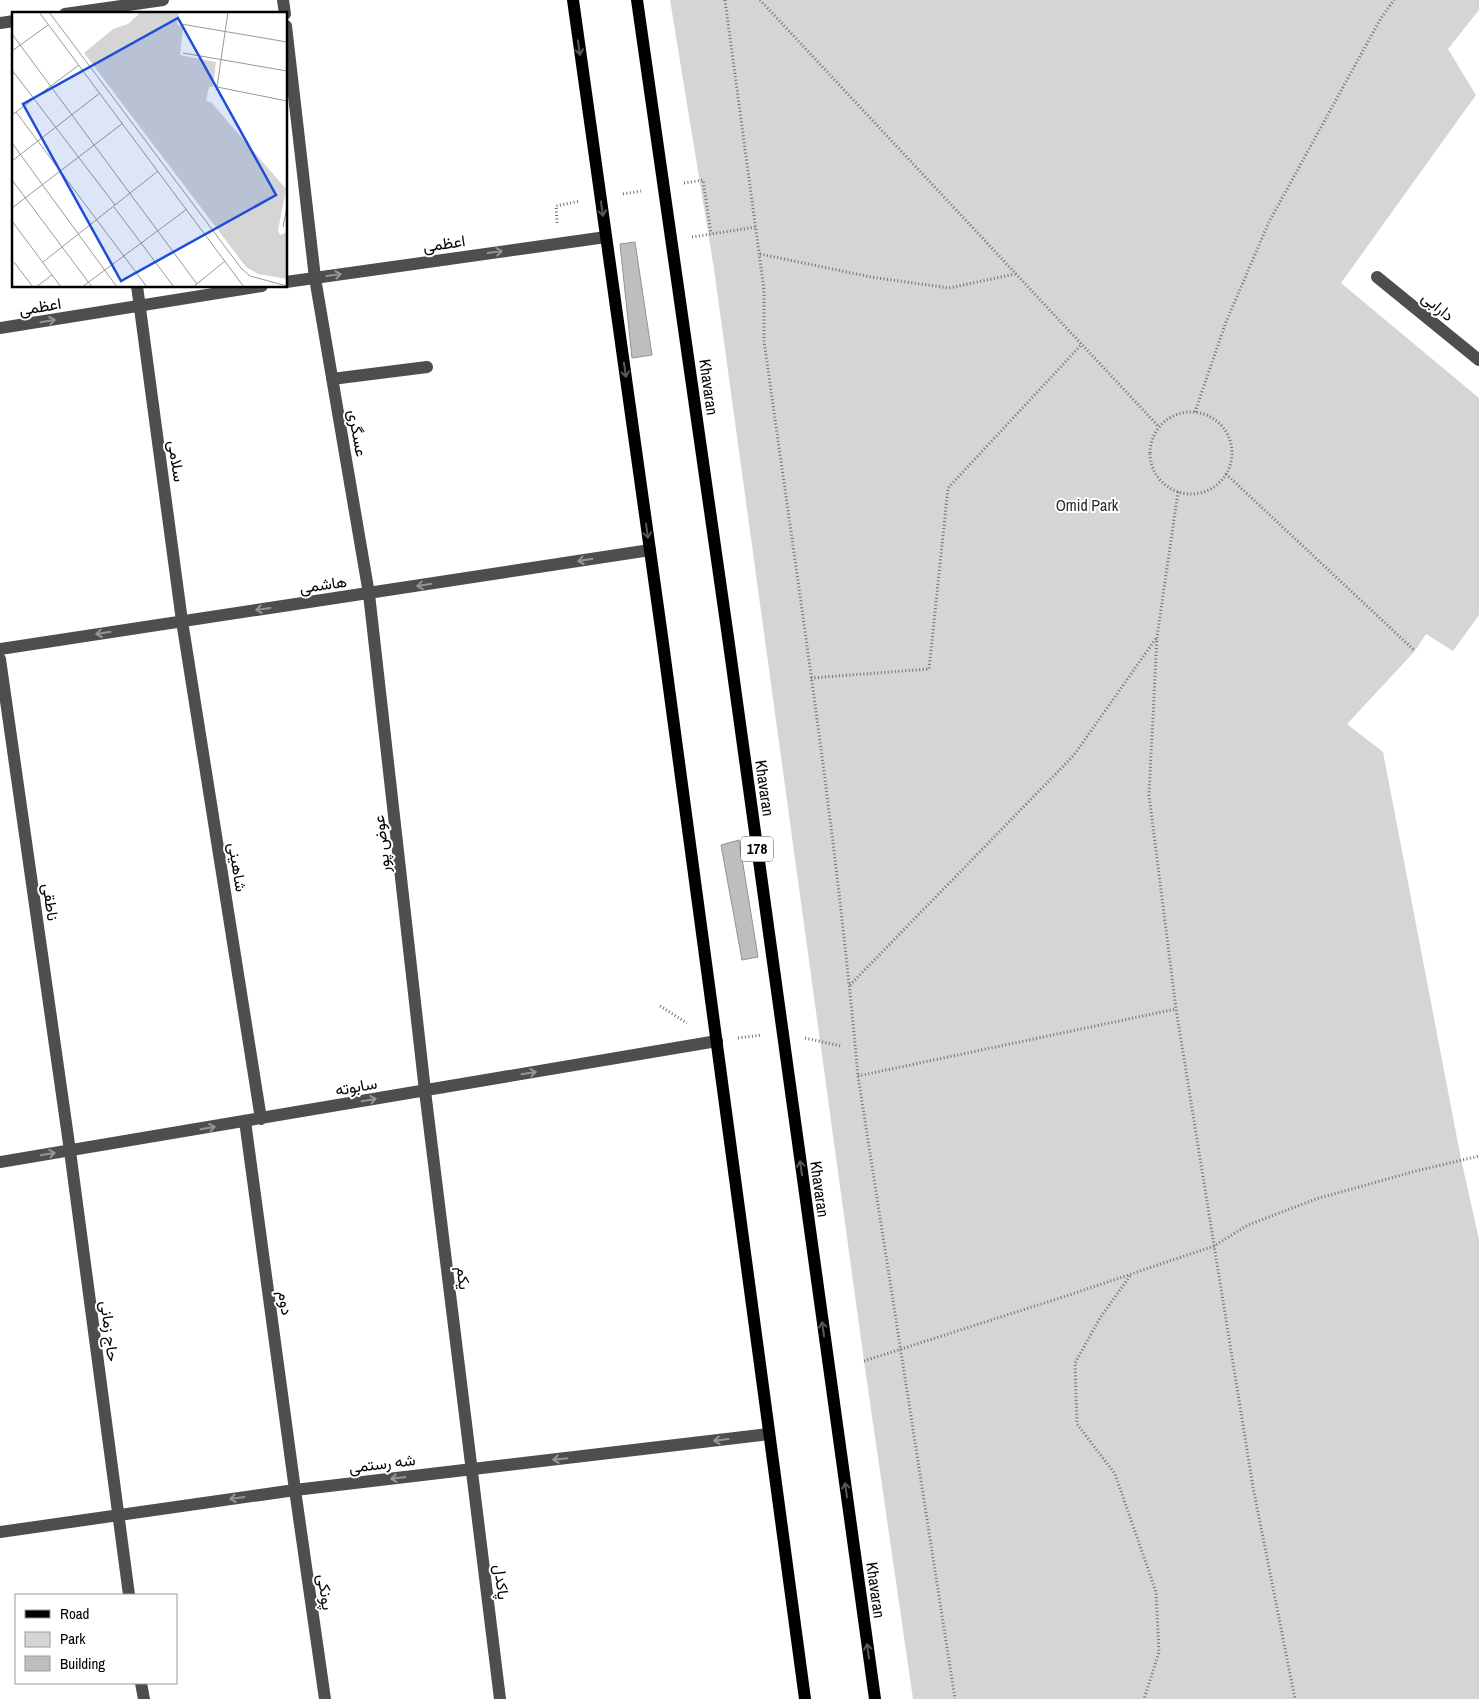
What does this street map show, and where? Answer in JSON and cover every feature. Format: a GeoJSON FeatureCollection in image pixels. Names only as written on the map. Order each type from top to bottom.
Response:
{"type":"FeatureCollection","features":[{"type":"Feature","properties":{"kind":"main road"},"geometry":{"type":"LineString","coordinates":[[572,0],[650,550],[805,1699]]}},
{"type":"Feature","properties":{"kind":"main road","name":"Khavaran"},"geometry":{"type":"LineString","coordinates":[[637,0],[728,637],[875,1699]]}},
{"type":"Feature","properties":{"kind":"street"},"geometry":{"type":"LineString","coordinates":[[75,12],[163,0]]}},
{"type":"Feature","properties":{"kind":"street","name":"عسگری"},"geometry":{"type":"LineString","coordinates":[[288,43],[315,278],[369,594]]}},
{"type":"Feature","properties":{"kind":"street","name":"اعظمی"},"geometry":{"type":"LineString","coordinates":[[288,282],[606,237]]}},
{"type":"Feature","properties":{"kind":"street","name":"دارابی"},"geometry":{"type":"LineString","coordinates":[[1377,278],[1479,360]]}},
{"type":"Feature","properties":{"kind":"street","name":"سلامی"},"geometry":{"type":"LineString","coordinates":[[137,288],[182,621]]}},
{"type":"Feature","properties":{"kind":"street","name":"اعظمی"},"geometry":{"type":"LineString","coordinates":[[0,328],[250,288]]}},
{"type":"Feature","properties":{"kind":"street"},"geometry":{"type":"LineString","coordinates":[[332,379],[427,367]]}},
{"type":"Feature","properties":{"kind":"street","name":"هاشمی"},"geometry":{"type":"LineString","coordinates":[[0,649],[650,550]]}},
{"type":"Feature","properties":{"kind":"street","name":"عوض پور"},"geometry":{"type":"LineString","coordinates":[[369,594],[425,1091]]}},
{"type":"Feature","properties":{"kind":"street","name":"شاهینی"},"geometry":{"type":"LineString","coordinates":[[182,621],[261,1118]]}},
{"type":"Feature","properties":{"kind":"street","name":"ناطقی"},"geometry":{"type":"LineString","coordinates":[[0,659],[70,1150]]}},
{"type":"Feature","properties":{"kind":"street","name":"سابوته"},"geometry":{"type":"LineString","coordinates":[[0,1162],[717,1041]]}},
{"type":"Feature","properties":{"kind":"street","name":"یکم"},"geometry":{"type":"LineString","coordinates":[[425,1091],[472,1469]]}},
{"type":"Feature","properties":{"kind":"street","name":"دوم"},"geometry":{"type":"LineString","coordinates":[[245,1121],[295,1490]]}},
{"type":"Feature","properties":{"kind":"street","name":"حاج زمانی"},"geometry":{"type":"LineString","coordinates":[[70,1150],[129,1594]]}},
{"type":"Feature","properties":{"kind":"street","name":"شه رستمی"},"geometry":{"type":"LineString","coordinates":[[0,1532],[295,1490],[770,1434]]}},
{"type":"Feature","properties":{"kind":"street","name":"پاکدل"},"geometry":{"type":"LineString","coordinates":[[472,1469],[500,1699]]}},
{"type":"Feature","properties":{"kind":"street","name":"پونکی"},"geometry":{"type":"LineString","coordinates":[[295,1490],[325,1699]]}},
{"type":"Feature","properties":{"kind":"street"},"geometry":{"type":"LineString","coordinates":[[141,1684],[144,1699]]}},
{"type":"Feature","properties":{"kind":"path"},"geometry":{"type":"LineString","coordinates":[[726,0],[760,254],[764,290],[764,341],[811,678],[850,985],[858,1076],[955,1699]]}},
{"type":"Feature","properties":{"kind":"path"},"geometry":{"type":"LineString","coordinates":[[760,0],[1159,427]]}},
{"type":"Feature","properties":{"kind":"path"},"geometry":{"type":"LineString","coordinates":[[1195,412],[1226,322],[1269,222],[1381,18],[1394,0]]}},
{"type":"Feature","properties":{"kind":"path"},"geometry":{"type":"LineString","coordinates":[[684,183],[703,180],[711,234],[756,227]]}},
{"type":"Feature","properties":{"kind":"path"},"geometry":{"type":"LineString","coordinates":[[615,195],[644,190]]}},
{"type":"Feature","properties":{"kind":"path"},"geometry":{"type":"LineString","coordinates":[[556,206],[586,200]]}},
{"type":"Feature","properties":{"kind":"path"},"geometry":{"type":"LineString","coordinates":[[760,254],[871,278],[950,288],[1016,274]]}},
{"type":"Feature","properties":{"kind":"path"},"geometry":{"type":"LineString","coordinates":[[811,678],[929,669],[948,488],[1082,344]]}},
{"type":"Feature","properties":{"kind":"path"},"geometry":{"type":"LineString","coordinates":[[1195,412],[1208,416],[1219,423],[1227,435],[1232,448],[1231,461],[1226,474],[1217,485],[1205,492],[1192,494],[1178,492],[1166,486],[1157,476],[1151,464],[1150,451],[1152,438],[1159,427],[1169,418],[1182,413],[1195,412]]}},
{"type":"Feature","properties":{"kind":"path"},"geometry":{"type":"LineString","coordinates":[[1226,474],[1415,651]]}},
{"type":"Feature","properties":{"kind":"path"},"geometry":{"type":"LineString","coordinates":[[1178,492],[1157,637],[1149,795],[1176,1009],[1214,1246],[1254,1487],[1295,1699]]}},
{"type":"Feature","properties":{"kind":"path"},"geometry":{"type":"LineString","coordinates":[[850,985],[1074,755],[1157,637]]}},
{"type":"Feature","properties":{"kind":"path"},"geometry":{"type":"LineString","coordinates":[[660,1006],[717,1041],[782,1032],[841,1046]]}},
{"type":"Feature","properties":{"kind":"path"},"geometry":{"type":"LineString","coordinates":[[858,1076],[1176,1009]]}},
{"type":"Feature","properties":{"kind":"path"},"geometry":{"type":"LineString","coordinates":[[864,1361],[1214,1246],[1248,1225],[1316,1199],[1461,1159],[1479,1156]]}},
{"type":"Feature","properties":{"kind":"path"},"geometry":{"type":"LineString","coordinates":[[1130,1275],[1100,1318],[1075,1363],[1077,1424],[1116,1474],[1156,1592],[1159,1652],[1144,1699]]}},
{"type":"Feature","properties":{"kind":"green space","name":"Omid Park"},"geometry":{"type":"Polygon","coordinates":[[[670,0],[1479,0],[1479,10],[1448,49],[1476,95],[1341,283],[1479,398],[1479,615],[1453,651],[1426,634],[1415,651],[1347,724],[1383,752],[1461,1159],[1479,1239],[1479,1699],[913,1699],[864,1361],[714,269],[670,0]]]}},
{"type":"Feature","properties":{"kind":"building"},"geometry":{"type":"Polygon","coordinates":[[[635,242],[652,355],[632,358],[620,244],[635,242]]]}},
{"type":"Feature","properties":{"kind":"building"},"geometry":{"type":"Polygon","coordinates":[[[739,840],[758,957],[742,960],[721,845],[739,840]]]}}]}
